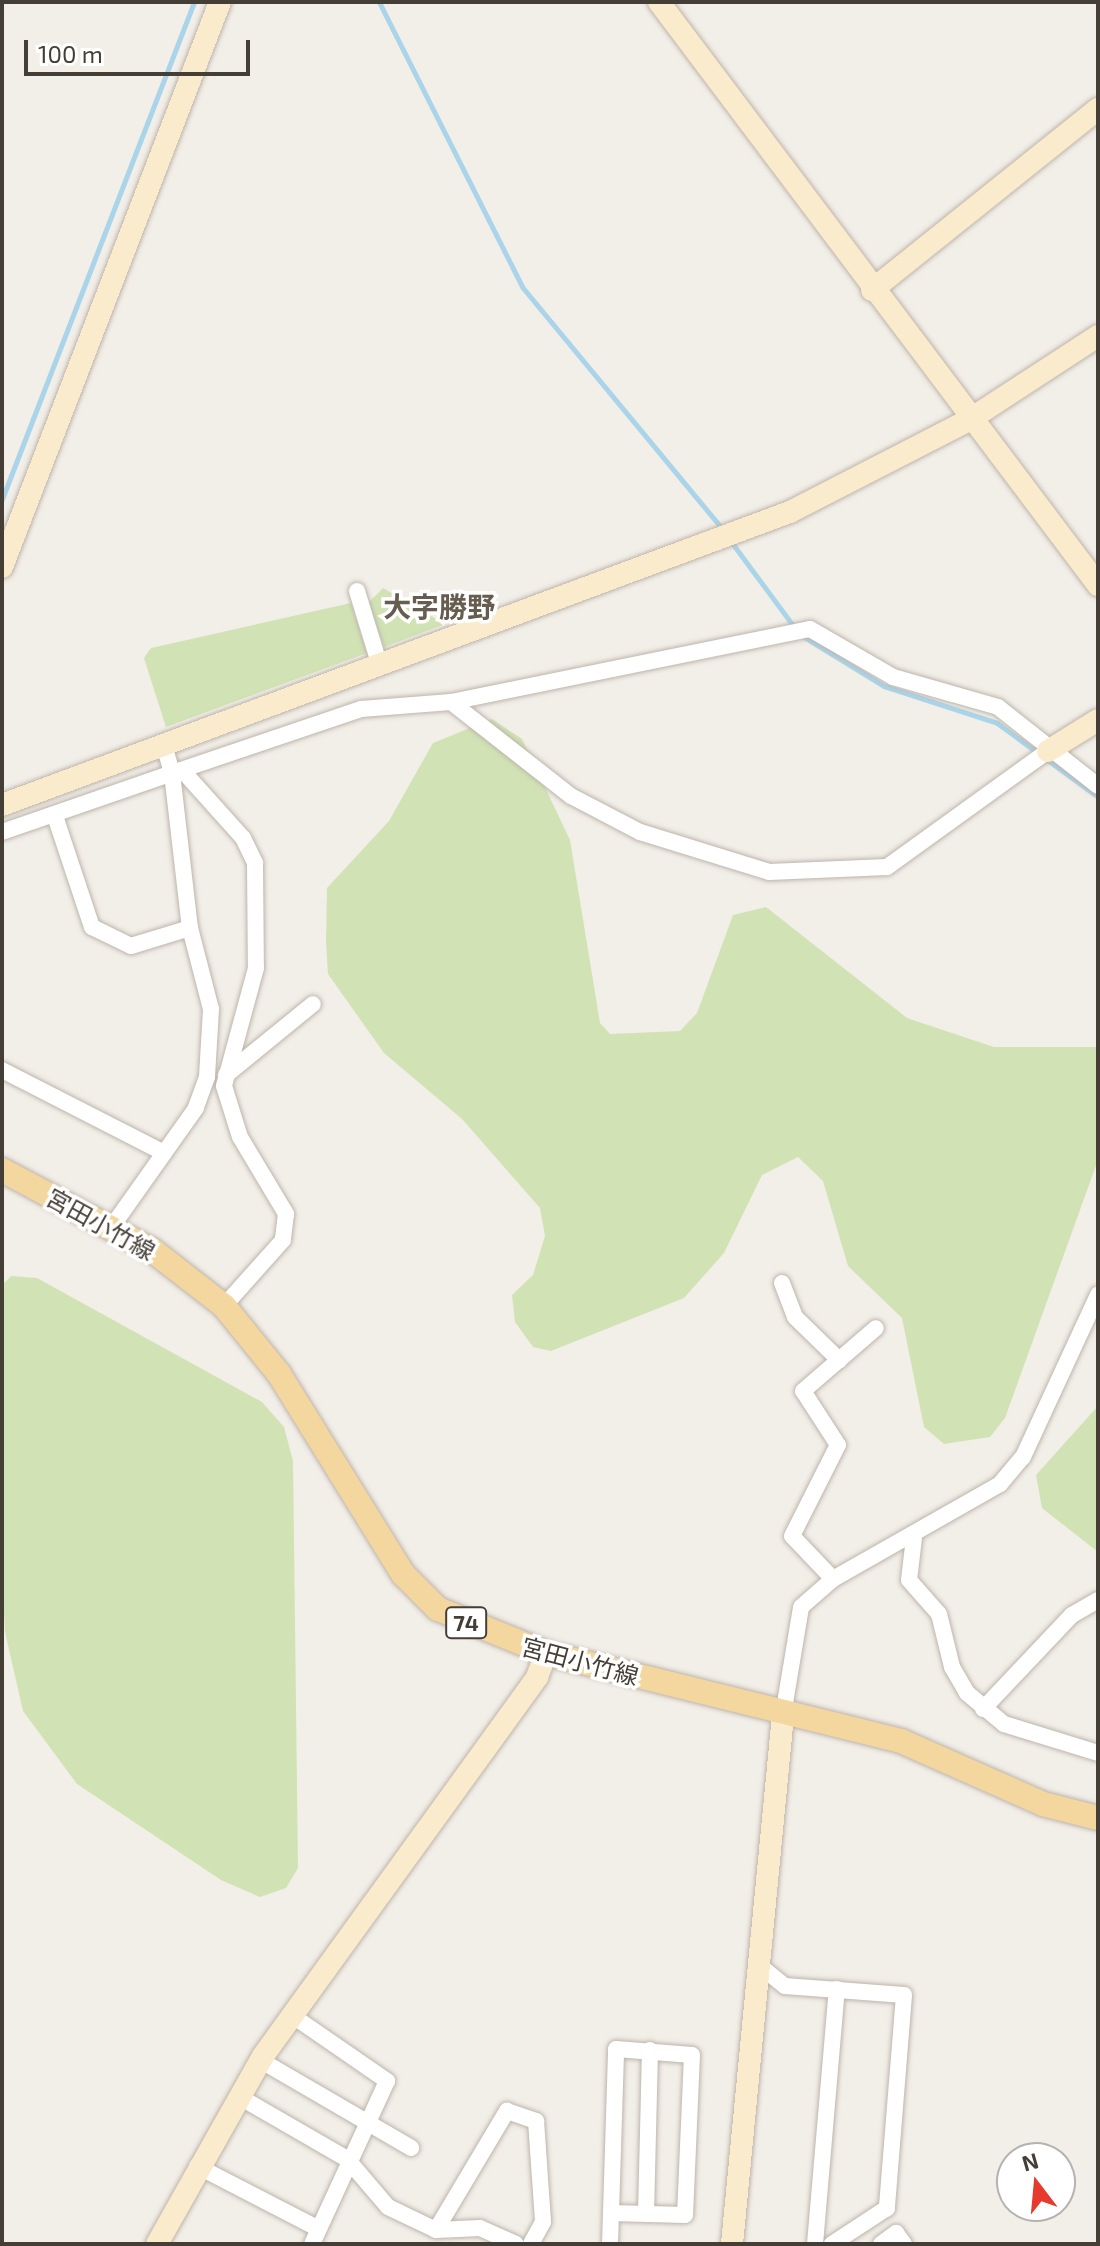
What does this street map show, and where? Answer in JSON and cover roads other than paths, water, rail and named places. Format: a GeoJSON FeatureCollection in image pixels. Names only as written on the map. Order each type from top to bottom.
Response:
{"type":"FeatureCollection","features":[{"type":"Feature","properties":{"kind":"main road","name":"宮田小竹線"},"geometry":{"type":"LineString","coordinates":[[3,1173],[111,1228],[224,1306],[279,1374],[421,1594],[466,1623],[546,1653],[947,1756],[1043,1804],[1098,1818]]}},
{"type":"Feature","properties":{"kind":"street"},"geometry":{"type":"LineString","coordinates":[[2,567],[220,2]]}},
{"type":"Feature","properties":{"kind":"street"},"geometry":{"type":"LineString","coordinates":[[659,2],[969,420],[1098,585]]}},
{"type":"Feature","properties":{"kind":"street"},"geometry":{"type":"LineString","coordinates":[[872,290],[1098,109]]}},
{"type":"Feature","properties":{"kind":"street"},"geometry":{"type":"LineString","coordinates":[[2,805],[728,536],[841,488],[969,420],[1098,336]]}},
{"type":"Feature","properties":{"kind":"street"},"geometry":{"type":"LineString","coordinates":[[357,596],[379,663]]}},
{"type":"Feature","properties":{"kind":"street"},"geometry":{"type":"LineString","coordinates":[[2,832],[361,709],[451,702],[810,629],[893,677],[998,707],[1048,751],[1098,786]]}},
{"type":"Feature","properties":{"kind":"street"},"geometry":{"type":"LineString","coordinates":[[451,702],[571,796],[640,832],[769,872],[887,867],[1048,751],[1098,720]]}},
{"type":"Feature","properties":{"kind":"street"},"geometry":{"type":"LineString","coordinates":[[164,745],[177,771],[243,838],[255,863],[256,968],[225,1077],[232,1121],[282,1200],[286,1228],[224,1306]]}},
{"type":"Feature","properties":{"kind":"street"},"geometry":{"type":"LineString","coordinates":[[111,1228],[164,1153],[204,1088],[211,1009],[190,928],[177,771]]}},
{"type":"Feature","properties":{"kind":"street"},"geometry":{"type":"LineString","coordinates":[[55,816],[92,927],[131,946],[190,928]]}},
{"type":"Feature","properties":{"kind":"street"},"geometry":{"type":"LineString","coordinates":[[204,1088],[225,1077],[313,1004]]}},
{"type":"Feature","properties":{"kind":"street"},"geometry":{"type":"LineString","coordinates":[[2,1070],[164,1153]]}},
{"type":"Feature","properties":{"kind":"street"},"geometry":{"type":"LineString","coordinates":[[782,1283],[795,1317],[839,1360]]}},
{"type":"Feature","properties":{"kind":"street"},"geometry":{"type":"LineString","coordinates":[[732,2244],[783,1715],[794,1626],[801,1607],[833,1579],[980,1500],[1023,1457],[1096,1303]]}},
{"type":"Feature","properties":{"kind":"street"},"geometry":{"type":"LineString","coordinates":[[833,1579],[792,1536],[838,1445],[803,1391],[876,1328]]}},
{"type":"Feature","properties":{"kind":"street"},"geometry":{"type":"LineString","coordinates":[[914,1538],[909,1580],[939,1614],[952,1667],[983,1709],[1004,1724],[1098,1753]]}},
{"type":"Feature","properties":{"kind":"street"},"geometry":{"type":"LineString","coordinates":[[983,1709],[1072,1615],[1098,1600]]}},
{"type":"Feature","properties":{"kind":"street"},"geometry":{"type":"LineString","coordinates":[[157,2244],[197,2166],[290,2014],[501,1728],[546,1653]]}},
{"type":"Feature","properties":{"kind":"street"},"geometry":{"type":"LineString","coordinates":[[760,1966],[785,1986],[904,1995],[887,2208],[832,2244]]}},
{"type":"Feature","properties":{"kind":"street"},"geometry":{"type":"LineString","coordinates":[[815,2244],[837,1989]]}},
{"type":"Feature","properties":{"kind":"street"},"geometry":{"type":"LineString","coordinates":[[197,2166],[315,2236],[336,2203],[347,2159],[387,2081],[290,2014]]}},
{"type":"Feature","properties":{"kind":"street"},"geometry":{"type":"LineString","coordinates":[[610,2244],[616,2049],[692,2055],[685,2215],[611,2213]]}},
{"type":"Feature","properties":{"kind":"street"},"geometry":{"type":"LineString","coordinates":[[646,2214],[650,2050]]}},
{"type":"Feature","properties":{"kind":"street"},"geometry":{"type":"LineString","coordinates":[[260,2060],[411,2148]]}},
{"type":"Feature","properties":{"kind":"street"},"geometry":{"type":"LineString","coordinates":[[238,2096],[347,2159],[388,2207],[436,2230],[480,2228],[516,2244]]}},
{"type":"Feature","properties":{"kind":"street"},"geometry":{"type":"LineString","coordinates":[[436,2230],[507,2111],[536,2121],[543,2222],[531,2244]]}},
{"type":"Feature","properties":{"kind":"street"},"geometry":{"type":"LineString","coordinates":[[881,2244],[896,2233],[904,2244]]}},
{"type":"Feature","properties":{"kind":"waterway"},"geometry":{"type":"LineString","coordinates":[[2,499],[194,2]]}},
{"type":"Feature","properties":{"kind":"waterway"},"geometry":{"type":"LineString","coordinates":[[379,2],[523,288],[724,531]]}},
{"type":"Feature","properties":{"kind":"waterway"},"geometry":{"type":"LineString","coordinates":[[729,539],[794,627]]}},
{"type":"Feature","properties":{"kind":"waterway"},"geometry":{"type":"LineString","coordinates":[[801,635],[884,686],[997,723],[1098,797]]}},
{"type":"Feature","properties":{"kind":"district","name":"大字勝野"},"geometry":{"type":"Point","coordinates":[439,606]}}]}
